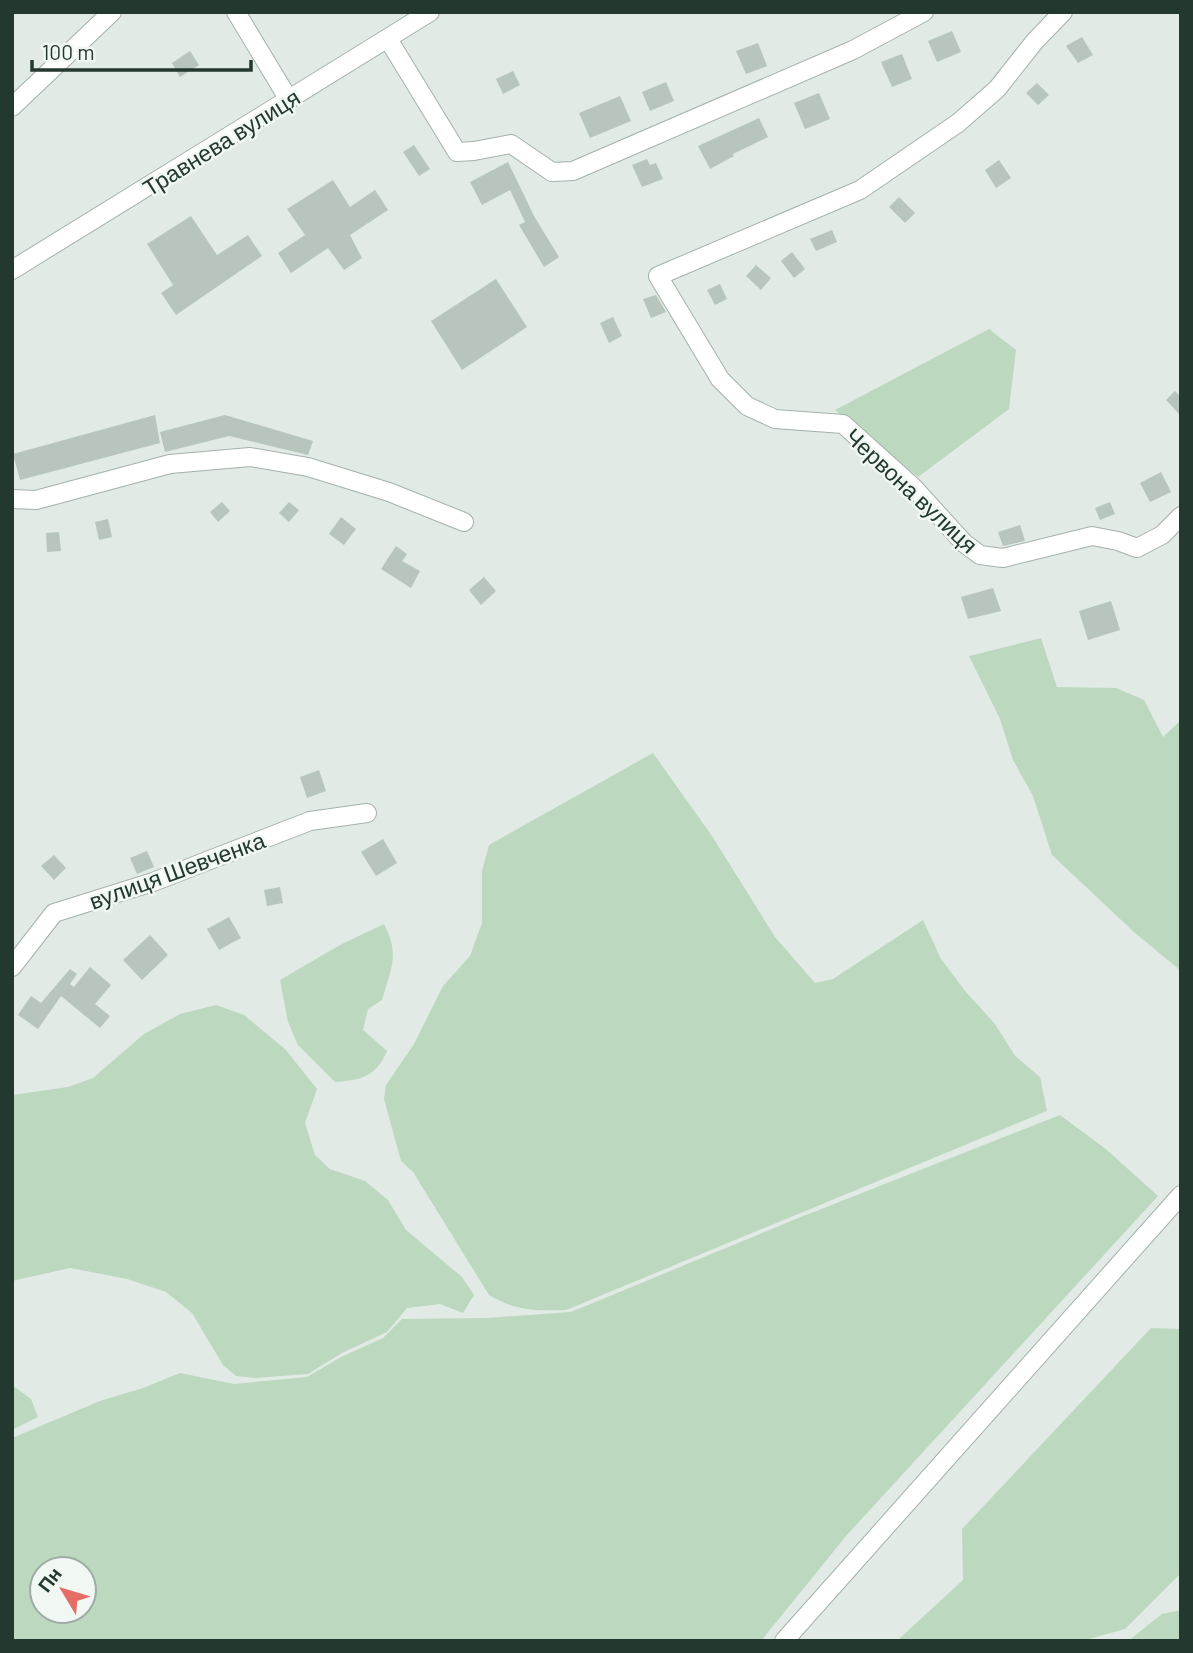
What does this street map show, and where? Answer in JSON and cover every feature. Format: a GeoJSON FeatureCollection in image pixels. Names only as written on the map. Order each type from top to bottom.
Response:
{"type":"FeatureCollection","features":[{"type":"Feature","properties":{"kind":"street"},"geometry":{"type":"LineString","coordinates":[[12,107],[112,12]]}},
{"type":"Feature","properties":{"kind":"street"},"geometry":{"type":"LineString","coordinates":[[236,12],[289,100]]}},
{"type":"Feature","properties":{"kind":"street","name":"Травнева вулиця"},"geometry":{"type":"LineString","coordinates":[[12,270],[430,12]]}},
{"type":"Feature","properties":{"kind":"street"},"geometry":{"type":"LineString","coordinates":[[388,39],[457,152],[511,144],[552,172],[573,171],[853,50],[924,12]]}},
{"type":"Feature","properties":{"kind":"street","name":"Червона вулиця"},"geometry":{"type":"LineString","coordinates":[[1063,12],[1035,41],[998,89],[958,123],[860,190],[658,276],[720,379],[747,406],[775,419],[843,424],[914,488],[964,542],[980,555],[1003,558],[1092,537],[1118,541],[1137,548],[1162,535],[1181,516]]}},
{"type":"Feature","properties":{"kind":"street"},"geometry":{"type":"LineString","coordinates":[[12,499],[36,500],[170,464],[250,457],[284,461],[331,474],[389,492],[464,522]]}},
{"type":"Feature","properties":{"kind":"street","name":"вулиця Шевченка"},"geometry":{"type":"LineString","coordinates":[[12,967],[54,913],[153,882],[310,821],[367,813]]}},
{"type":"Feature","properties":{"kind":"street"},"geometry":{"type":"LineString","coordinates":[[784,1641],[1181,1195]]}},
{"type":"Feature","properties":{"kind":"green space"},"geometry":{"type":"Polygon","coordinates":[[[989,329],[1016,350],[1009,409],[918,477],[835,410],[989,329]]]}},
{"type":"Feature","properties":{"kind":"green space"},"geometry":{"type":"Polygon","coordinates":[[[1041,638],[1057,687],[1116,688],[1144,700],[1163,737],[1181,720],[1181,971],[1135,933],[1052,855],[1033,796],[1013,760],[1000,719],[969,656],[1041,638]]]}},
{"type":"Feature","properties":{"kind":"green space"},"geometry":{"type":"Polygon","coordinates":[[[653,753],[712,836],[775,937],[815,983],[833,979],[923,920],[941,959],[995,1024],[1015,1056],[1040,1077],[1047,1111],[566,1310],[517,1307],[489,1295],[413,1172],[401,1161],[384,1099],[386,1085],[414,1044],[443,986],[470,956],[482,923],[482,871],[489,845],[653,753]]]}},
{"type":"Feature","properties":{"kind":"green space"},"geometry":{"type":"Polygon","coordinates":[[[384,924],[392,944],[391,970],[382,1000],[368,1009],[363,1030],[387,1051],[378,1067],[367,1076],[335,1082],[298,1045],[288,1022],[280,980],[340,945],[384,924]]]}},
{"type":"Feature","properties":{"kind":"green space"},"geometry":{"type":"Polygon","coordinates":[[[216,1005],[244,1015],[285,1049],[317,1089],[305,1123],[315,1155],[330,1169],[365,1181],[388,1200],[406,1230],[462,1277],[474,1295],[463,1313],[440,1304],[407,1308],[387,1332],[342,1353],[308,1374],[256,1378],[236,1376],[223,1365],[192,1313],[166,1292],[127,1279],[70,1268],[12,1281],[12,1095],[68,1087],[93,1078],[144,1034],[180,1014],[216,1005]]]}},
{"type":"Feature","properties":{"kind":"green space"},"geometry":{"type":"Polygon","coordinates":[[[1060,1115],[1107,1150],[1158,1196],[846,1536],[761,1641],[12,1641],[12,1438],[100,1401],[180,1373],[234,1384],[307,1377],[341,1357],[383,1338],[402,1319],[487,1318],[571,1312],[801,1217],[1060,1115]]]}},
{"type":"Feature","properties":{"kind":"green space"},"geometry":{"type":"Polygon","coordinates":[[[1151,1328],[1181,1331],[1181,1573],[1125,1629],[1082,1641],[900,1641],[900,1638],[963,1580],[962,1529],[1151,1328]]]}},
{"type":"Feature","properties":{"kind":"green space"},"geometry":{"type":"Polygon","coordinates":[[[12,1385],[31,1399],[38,1417],[12,1430],[12,1385]]]}},
{"type":"Feature","properties":{"kind":"green space"},"geometry":{"type":"Polygon","coordinates":[[[1181,1610],[1181,1641],[1128,1641],[1162,1614],[1181,1610]]]}},
{"type":"Feature","properties":{"kind":"building"},"geometry":{"type":"Polygon","coordinates":[[[952,31],[961,52],[937,62],[928,41],[952,31]]]}},
{"type":"Feature","properties":{"kind":"building"},"geometry":{"type":"Polygon","coordinates":[[[1082,37],[1093,55],[1078,63],[1066,46],[1082,37]]]}},
{"type":"Feature","properties":{"kind":"building"},"geometry":{"type":"Polygon","coordinates":[[[758,43],[767,66],[746,74],[736,51],[758,43]]]}},
{"type":"Feature","properties":{"kind":"building"},"geometry":{"type":"Polygon","coordinates":[[[190,51],[199,65],[180,77],[172,63],[190,51]]]}},
{"type":"Feature","properties":{"kind":"building"},"geometry":{"type":"Polygon","coordinates":[[[902,54],[912,79],[892,87],[881,62],[902,54]]]}},
{"type":"Feature","properties":{"kind":"building"},"geometry":{"type":"Polygon","coordinates":[[[513,71],[520,85],[503,94],[496,79],[513,71]]]}},
{"type":"Feature","properties":{"kind":"building"},"geometry":{"type":"Polygon","coordinates":[[[666,82],[674,101],[650,111],[642,92],[666,82]]]}},
{"type":"Feature","properties":{"kind":"building"},"geometry":{"type":"Polygon","coordinates":[[[1037,83],[1049,95],[1038,105],[1026,93],[1037,83]]]}},
{"type":"Feature","properties":{"kind":"building"},"geometry":{"type":"Polygon","coordinates":[[[819,93],[830,119],[805,129],[794,103],[819,93]]]}},
{"type":"Feature","properties":{"kind":"building"},"geometry":{"type":"Polygon","coordinates":[[[620,96],[631,121],[590,138],[579,113],[620,96]]]}},
{"type":"Feature","properties":{"kind":"building"},"geometry":{"type":"Polygon","coordinates":[[[759,118],[768,137],[710,169],[698,146],[759,118]]]}},
{"type":"Feature","properties":{"kind":"building"},"geometry":{"type":"Polygon","coordinates":[[[414,145],[430,169],[419,176],[403,152],[414,145]]]}},
{"type":"Feature","properties":{"kind":"building"},"geometry":{"type":"Polygon","coordinates":[[[647,159],[650,165],[656,163],[663,179],[642,187],[632,165],[647,159]]]}},
{"type":"Feature","properties":{"kind":"building"},"geometry":{"type":"Polygon","coordinates":[[[999,160],[1011,178],[996,188],[985,170],[999,160]]]}},
{"type":"Feature","properties":{"kind":"building"},"geometry":{"type":"Polygon","coordinates":[[[508,162],[534,216],[559,257],[544,267],[519,225],[525,222],[510,190],[482,205],[470,182],[508,162]]]}},
{"type":"Feature","properties":{"kind":"building"},"geometry":{"type":"Polygon","coordinates":[[[333,180],[350,207],[375,190],[388,210],[350,235],[362,258],[344,270],[328,248],[291,273],[278,253],[305,235],[287,209],[333,180]]]}},
{"type":"Feature","properties":{"kind":"building"},"geometry":{"type":"Polygon","coordinates":[[[899,197],[915,213],[905,223],[889,207],[899,197]]]}},
{"type":"Feature","properties":{"kind":"building"},"geometry":{"type":"Polygon","coordinates":[[[191,216],[217,255],[248,235],[262,256],[176,315],[161,293],[173,285],[147,244],[191,216]]]}},
{"type":"Feature","properties":{"kind":"building"},"geometry":{"type":"Polygon","coordinates":[[[832,230],[837,242],[816,251],[810,239],[832,230]]]}},
{"type":"Feature","properties":{"kind":"building"},"geometry":{"type":"Polygon","coordinates":[[[792,252],[805,269],[794,278],[781,261],[792,252]]]}},
{"type":"Feature","properties":{"kind":"building"},"geometry":{"type":"Polygon","coordinates":[[[756,265],[771,278],[761,290],[746,276],[756,265]]]}},
{"type":"Feature","properties":{"kind":"building"},"geometry":{"type":"Polygon","coordinates":[[[496,279],[527,327],[462,370],[431,321],[496,279]]]}},
{"type":"Feature","properties":{"kind":"building"},"geometry":{"type":"Polygon","coordinates":[[[720,284],[727,299],[715,305],[707,290],[720,284]]]}},
{"type":"Feature","properties":{"kind":"building"},"geometry":{"type":"Polygon","coordinates":[[[656,295],[666,312],[651,318],[643,299],[656,295]]]}},
{"type":"Feature","properties":{"kind":"building"},"geometry":{"type":"Polygon","coordinates":[[[613,317],[622,336],[609,343],[600,323],[613,317]]]}},
{"type":"Feature","properties":{"kind":"building"},"geometry":{"type":"Polygon","coordinates":[[[1175,391],[1181,397],[1181,416],[1166,400],[1175,391]]]}},
{"type":"Feature","properties":{"kind":"building"},"geometry":{"type":"Polygon","coordinates":[[[155,415],[160,443],[20,480],[13,454],[155,415]]]}},
{"type":"Feature","properties":{"kind":"building"},"geometry":{"type":"Polygon","coordinates":[[[225,415],[313,441],[308,455],[229,436],[165,452],[160,432],[225,415]]]}},
{"type":"Feature","properties":{"kind":"building"},"geometry":{"type":"Polygon","coordinates":[[[1161,472],[1171,492],[1150,502],[1140,483],[1161,472]]]}},
{"type":"Feature","properties":{"kind":"building"},"geometry":{"type":"Polygon","coordinates":[[[222,502],[230,511],[218,522],[210,512],[222,502]]]}},
{"type":"Feature","properties":{"kind":"building"},"geometry":{"type":"Polygon","coordinates":[[[289,502],[299,510],[289,522],[279,513],[289,502]]]}},
{"type":"Feature","properties":{"kind":"building"},"geometry":{"type":"Polygon","coordinates":[[[1110,502],[1115,514],[1100,520],[1095,508],[1110,502]]]}},
{"type":"Feature","properties":{"kind":"building"},"geometry":{"type":"Polygon","coordinates":[[[341,517],[356,529],[344,545],[329,534],[341,517]]]}},
{"type":"Feature","properties":{"kind":"building"},"geometry":{"type":"Polygon","coordinates":[[[108,519],[112,537],[99,540],[95,522],[108,519]]]}},
{"type":"Feature","properties":{"kind":"building"},"geometry":{"type":"Polygon","coordinates":[[[1020,525],[1025,541],[1003,546],[998,532],[1020,525]]]}},
{"type":"Feature","properties":{"kind":"building"},"geometry":{"type":"Polygon","coordinates":[[[59,532],[61,551],[47,552],[46,533],[59,532]]]}},
{"type":"Feature","properties":{"kind":"building"},"geometry":{"type":"Polygon","coordinates":[[[396,546],[407,554],[402,561],[420,571],[411,588],[381,569],[396,546]]]}},
{"type":"Feature","properties":{"kind":"building"},"geometry":{"type":"Polygon","coordinates":[[[484,577],[496,591],[481,605],[469,590],[484,577]]]}},
{"type":"Feature","properties":{"kind":"building"},"geometry":{"type":"Polygon","coordinates":[[[993,588],[1001,611],[968,619],[961,597],[993,588]]]}},
{"type":"Feature","properties":{"kind":"building"},"geometry":{"type":"Polygon","coordinates":[[[1111,601],[1120,630],[1088,640],[1079,611],[1111,601]]]}},
{"type":"Feature","properties":{"kind":"building"},"geometry":{"type":"Polygon","coordinates":[[[319,770],[326,791],[307,798],[300,777],[319,770]]]}},
{"type":"Feature","properties":{"kind":"building"},"geometry":{"type":"Polygon","coordinates":[[[383,839],[397,863],[376,876],[361,852],[383,839]]]}},
{"type":"Feature","properties":{"kind":"building"},"geometry":{"type":"Polygon","coordinates":[[[147,851],[154,867],[137,874],[130,858],[147,851]]]}},
{"type":"Feature","properties":{"kind":"building"},"geometry":{"type":"Polygon","coordinates":[[[54,855],[66,868],[54,880],[41,866],[54,855]]]}},
{"type":"Feature","properties":{"kind":"building"},"geometry":{"type":"Polygon","coordinates":[[[280,887],[283,903],[267,906],[264,890],[280,887]]]}},
{"type":"Feature","properties":{"kind":"building"},"geometry":{"type":"Polygon","coordinates":[[[229,917],[241,938],[219,950],[207,929],[229,917]]]}},
{"type":"Feature","properties":{"kind":"building"},"geometry":{"type":"Polygon","coordinates":[[[150,935],[168,955],[142,980],[123,960],[150,935]]]}},
{"type":"Feature","properties":{"kind":"building"},"geometry":{"type":"Polygon","coordinates":[[[90,967],[111,985],[95,1004],[110,1016],[100,1028],[61,996],[38,1029],[18,1015],[31,996],[41,1003],[70,969],[77,974],[70,984],[74,987],[90,967]]]}}]}
